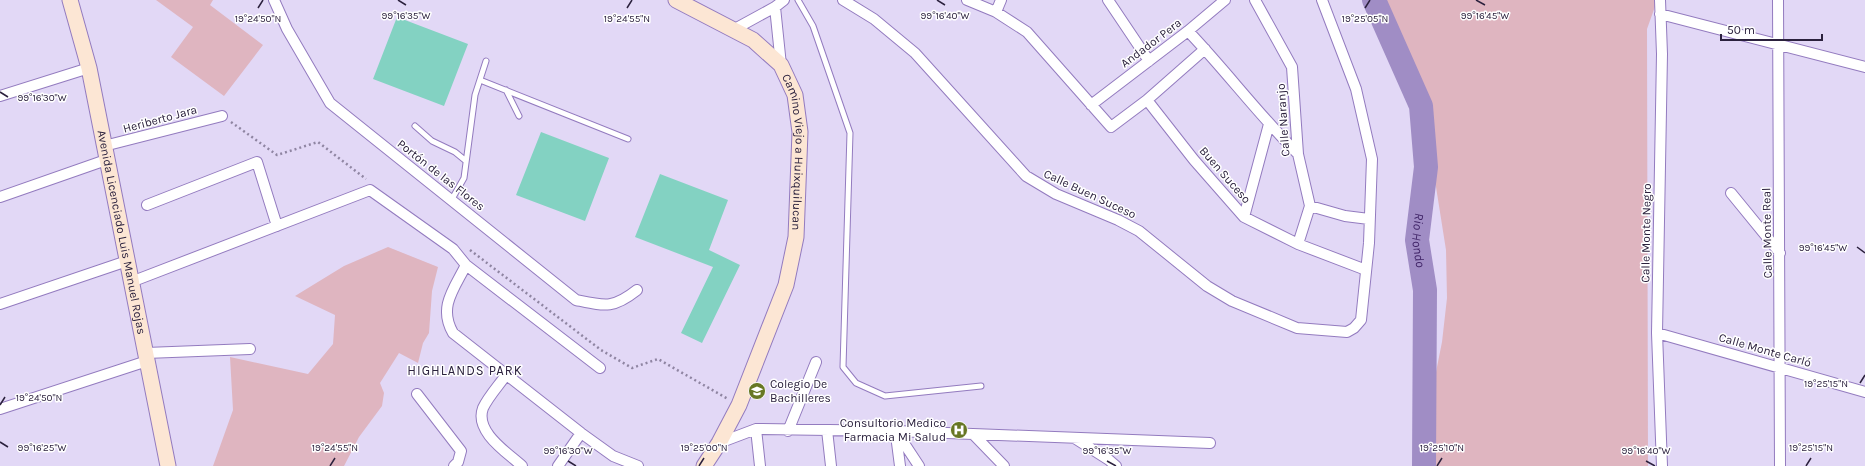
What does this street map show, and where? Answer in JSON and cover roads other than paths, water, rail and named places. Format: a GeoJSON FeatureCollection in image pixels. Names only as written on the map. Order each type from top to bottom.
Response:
{"type":"FeatureCollection","features":[{"type":"Feature","properties":{"kind":"main road","name":"Avenida Licenciado Luis Manuel Rojas"},"geometry":{"type":"LineString","coordinates":[[70,0],[89,68],[146,357],[165,465]]}},
{"type":"Feature","properties":{"kind":"main road","name":"Camino Viejo a Huixquilucan"},"geometry":{"type":"LineString","coordinates":[[676,0],[753,40],[781,65],[795,95],[800,132],[796,237],[786,285],[739,405],[719,443],[704,466]]}},
{"type":"Feature","properties":{"kind":"street","name":"Portón de las Flores"},"geometry":{"type":"LineString","coordinates":[[274,0],[287,29],[330,103],[452,199],[576,300],[604,306],[622,302],[637,290]]}},
{"type":"Feature","properties":{"kind":"street"},"geometry":{"type":"LineString","coordinates":[[734,30],[775,7],[784,0]]}},
{"type":"Feature","properties":{"kind":"street","name":"Calle Buen Suceso"},"geometry":{"type":"LineString","coordinates":[[843,0],[874,19],[916,53],[1026,176],[1056,194],[1118,220],[1139,231],[1206,286],[1232,301],[1297,328],[1347,332],[1354,328],[1361,320],[1366,270]]}},
{"type":"Feature","properties":{"kind":"street"},"geometry":{"type":"LineString","coordinates":[[967,0],[996,12],[1027,32],[1111,126],[1147,100],[1205,49]]}},
{"type":"Feature","properties":{"kind":"street"},"geometry":{"type":"LineString","coordinates":[[996,12],[1001,0]]}},
{"type":"Feature","properties":{"kind":"street"},"geometry":{"type":"LineString","coordinates":[[1108,0],[1149,61]]}},
{"type":"Feature","properties":{"kind":"street","name":"Andador Pera"},"geometry":{"type":"LineString","coordinates":[[1091,105],[1188,32],[1225,0]]}},
{"type":"Feature","properties":{"kind":"street","name":"Calle Naranjo"},"geometry":{"type":"LineString","coordinates":[[1255,0],[1292,67],[1298,154],[1310,206]]}},
{"type":"Feature","properties":{"kind":"street"},"geometry":{"type":"LineString","coordinates":[[1322,0],[1356,89],[1372,160],[1369,243],[1366,270]]}},
{"type":"Feature","properties":{"kind":"street","name":"Calle Monte Negro"},"geometry":{"type":"LineString","coordinates":[[1660,0],[1662,54],[1657,333],[1662,466]]}},
{"type":"Feature","properties":{"kind":"street","name":"Calle Monte Real"},"geometry":{"type":"LineString","coordinates":[[1778,0],[1781,368],[1780,466]]}},
{"type":"Feature","properties":{"kind":"street"},"geometry":{"type":"LineString","coordinates":[[775,7],[781,65]]}},
{"type":"Feature","properties":{"kind":"street"},"geometry":{"type":"LineString","coordinates":[[1660,14],[1865,67]]}},
{"type":"Feature","properties":{"kind":"street"},"geometry":{"type":"LineString","coordinates":[[1188,32],[1241,89],[1269,124],[1298,154]]}},
{"type":"Feature","properties":{"kind":"street"},"geometry":{"type":"LineString","coordinates":[[0,96],[89,68]]}},
{"type":"Feature","properties":{"kind":"street","name":"Buen Suceso"},"geometry":{"type":"LineString","coordinates":[[1147,100],[1194,160],[1244,217],[1298,244],[1366,270]]}},
{"type":"Feature","properties":{"kind":"street","name":"Heriberto Jara"},"geometry":{"type":"LineString","coordinates":[[0,197],[105,153],[222,116]]}},
{"type":"Feature","properties":{"kind":"street"},"geometry":{"type":"LineString","coordinates":[[1244,217],[1269,124]]}},
{"type":"Feature","properties":{"kind":"street"},"geometry":{"type":"LineString","coordinates":[[147,205],[257,162],[277,226]]}},
{"type":"Feature","properties":{"kind":"street"},"geometry":{"type":"LineString","coordinates":[[131,282],[370,190],[453,249],[466,265],[600,368]]}},
{"type":"Feature","properties":{"kind":"street"},"geometry":{"type":"LineString","coordinates":[[1730,193],[1780,252]]}},
{"type":"Feature","properties":{"kind":"street"},"geometry":{"type":"LineString","coordinates":[[1298,244],[1310,206],[1345,216],[1370,219]]}},
{"type":"Feature","properties":{"kind":"street"},"geometry":{"type":"LineString","coordinates":[[0,304],[127,261]]}},
{"type":"Feature","properties":{"kind":"street"},"geometry":{"type":"LineString","coordinates":[[466,265],[446,310],[447,322],[454,333],[581,433],[614,456],[638,466]]}},
{"type":"Feature","properties":{"kind":"street","name":"Calle Monte Carló"},"geometry":{"type":"LineString","coordinates":[[1657,333],[1865,392]]}},
{"type":"Feature","properties":{"kind":"street"},"geometry":{"type":"LineString","coordinates":[[0,410],[146,357],[250,349]]}},
{"type":"Feature","properties":{"kind":"street"},"geometry":{"type":"LineString","coordinates":[[788,431],[816,362]]}},
{"type":"Feature","properties":{"kind":"street"},"geometry":{"type":"LineString","coordinates":[[506,375],[483,408],[483,425],[487,433],[522,466]]}},
{"type":"Feature","properties":{"kind":"street"},"geometry":{"type":"LineString","coordinates":[[417,394],[461,451],[458,462],[454,466]]}},
{"type":"Feature","properties":{"kind":"street"},"geometry":{"type":"LineString","coordinates":[[719,443],[756,429],[788,431],[896,431],[1210,443]]}},
{"type":"Feature","properties":{"kind":"street"},"geometry":{"type":"LineString","coordinates":[[756,429],[760,466]]}},
{"type":"Feature","properties":{"kind":"street"},"geometry":{"type":"LineString","coordinates":[[827,430],[831,466]]}},
{"type":"Feature","properties":{"kind":"street"},"geometry":{"type":"LineString","coordinates":[[896,431],[900,466]]}},
{"type":"Feature","properties":{"kind":"street"},"geometry":{"type":"LineString","coordinates":[[896,431],[919,466]]}},
{"type":"Feature","properties":{"kind":"street"},"geometry":{"type":"LineString","coordinates":[[558,466],[581,433]]}},
{"type":"Feature","properties":{"kind":"street"},"geometry":{"type":"LineString","coordinates":[[974,435],[1004,466]]}},
{"type":"Feature","properties":{"kind":"street"},"geometry":{"type":"LineString","coordinates":[[1074,438],[1116,466]]}},
{"type":"Feature","properties":{"kind":"street"},"geometry":{"type":"LineString","coordinates":[[614,456],[621,466]]}},
{"type":"Feature","properties":{"kind":"lane"},"geometry":{"type":"LineString","coordinates":[[798,0],[813,26],[850,133],[843,367],[856,383],[885,396],[981,386]]}},
{"type":"Feature","properties":{"kind":"lane"},"geometry":{"type":"LineString","coordinates":[[452,199],[464,178],[475,95],[486,61]]}},
{"type":"Feature","properties":{"kind":"lane"},"geometry":{"type":"LineString","coordinates":[[480,80],[628,139]]}},
{"type":"Feature","properties":{"kind":"lane"},"geometry":{"type":"LineString","coordinates":[[506,90],[519,116]]}},
{"type":"Feature","properties":{"kind":"lane"},"geometry":{"type":"LineString","coordinates":[[415,126],[432,140],[455,152],[466,161]]}},
{"type":"Feature","properties":{"kind":"waterway","name":"Rio Hondo"},"geometry":{"type":"LineString","coordinates":[[1374,0],[1421,106],[1426,167],[1417,240],[1425,290],[1424,466]]}},
{"type":"Feature","properties":{"kind":"place","name":"Colegio De Bachilleres"},"geometry":{"type":"Point","coordinates":[757,391]}},
{"type":"Feature","properties":{"kind":"place","name":"Consultorio Medico Farmacia Mi Salud"},"geometry":{"type":"Point","coordinates":[959,430]}},
{"type":"Feature","properties":{"kind":"district","name":"HIGHLANDS PARK"},"geometry":{"type":"Point","coordinates":[465,370]}}]}
